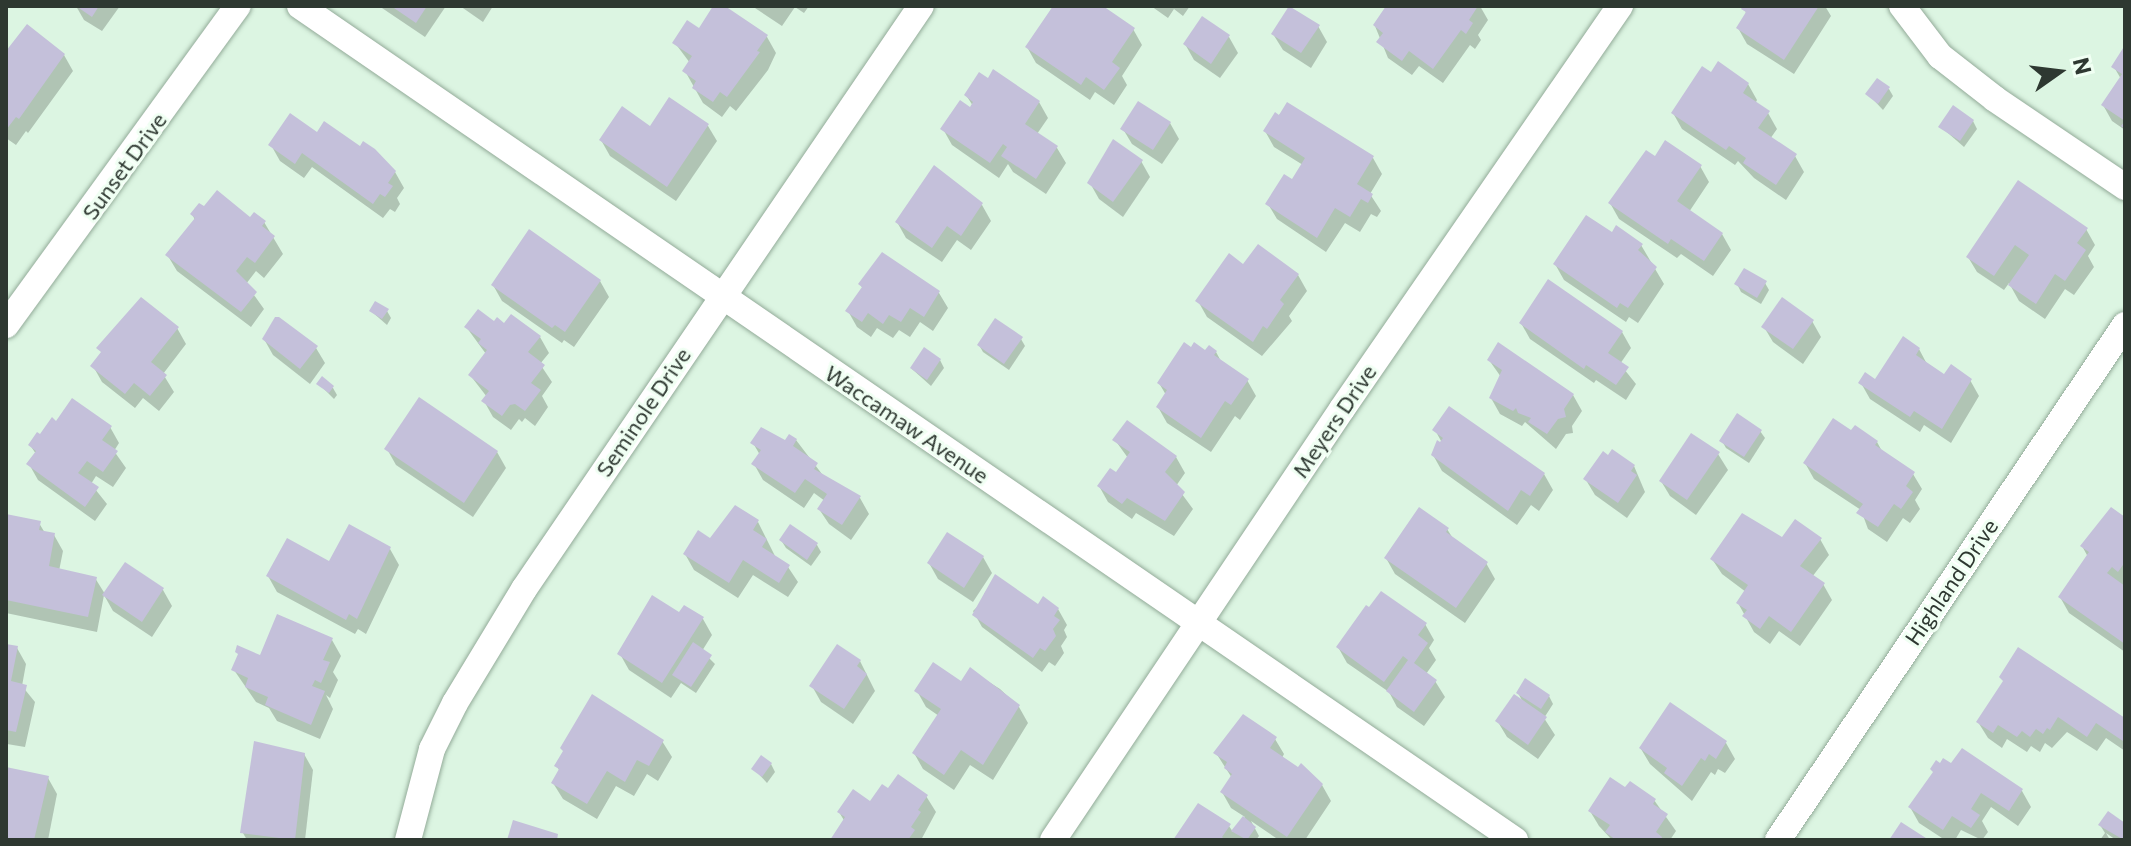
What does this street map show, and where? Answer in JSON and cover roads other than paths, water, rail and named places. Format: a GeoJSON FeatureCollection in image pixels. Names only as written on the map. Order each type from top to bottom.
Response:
{"type":"FeatureCollection","features":[{"type":"Feature","properties":{"kind":"street","name":"Sunset Drive"},"geometry":{"type":"LineString","coordinates":[[6,325],[238,6]]}},
{"type":"Feature","properties":{"kind":"street","name":"Waccamaw Avenue"},"geometry":{"type":"LineString","coordinates":[[300,6],[721,298],[1515,840]]}},
{"type":"Feature","properties":{"kind":"street","name":"Seminole Drive"},"geometry":{"type":"LineString","coordinates":[[408,840],[432,749],[455,703],[524,589],[921,6]]}},
{"type":"Feature","properties":{"kind":"street","name":"Meyers Drive"},"geometry":{"type":"LineString","coordinates":[[1053,840],[1197,622],[1620,6]]}},
{"type":"Feature","properties":{"kind":"street"},"geometry":{"type":"LineString","coordinates":[[1902,6],[1940,56],[1995,99],[2125,187]]}},
{"type":"Feature","properties":{"kind":"street","name":"Highland Drive"},"geometry":{"type":"LineString","coordinates":[[1778,840],[2125,325]]}}]}
